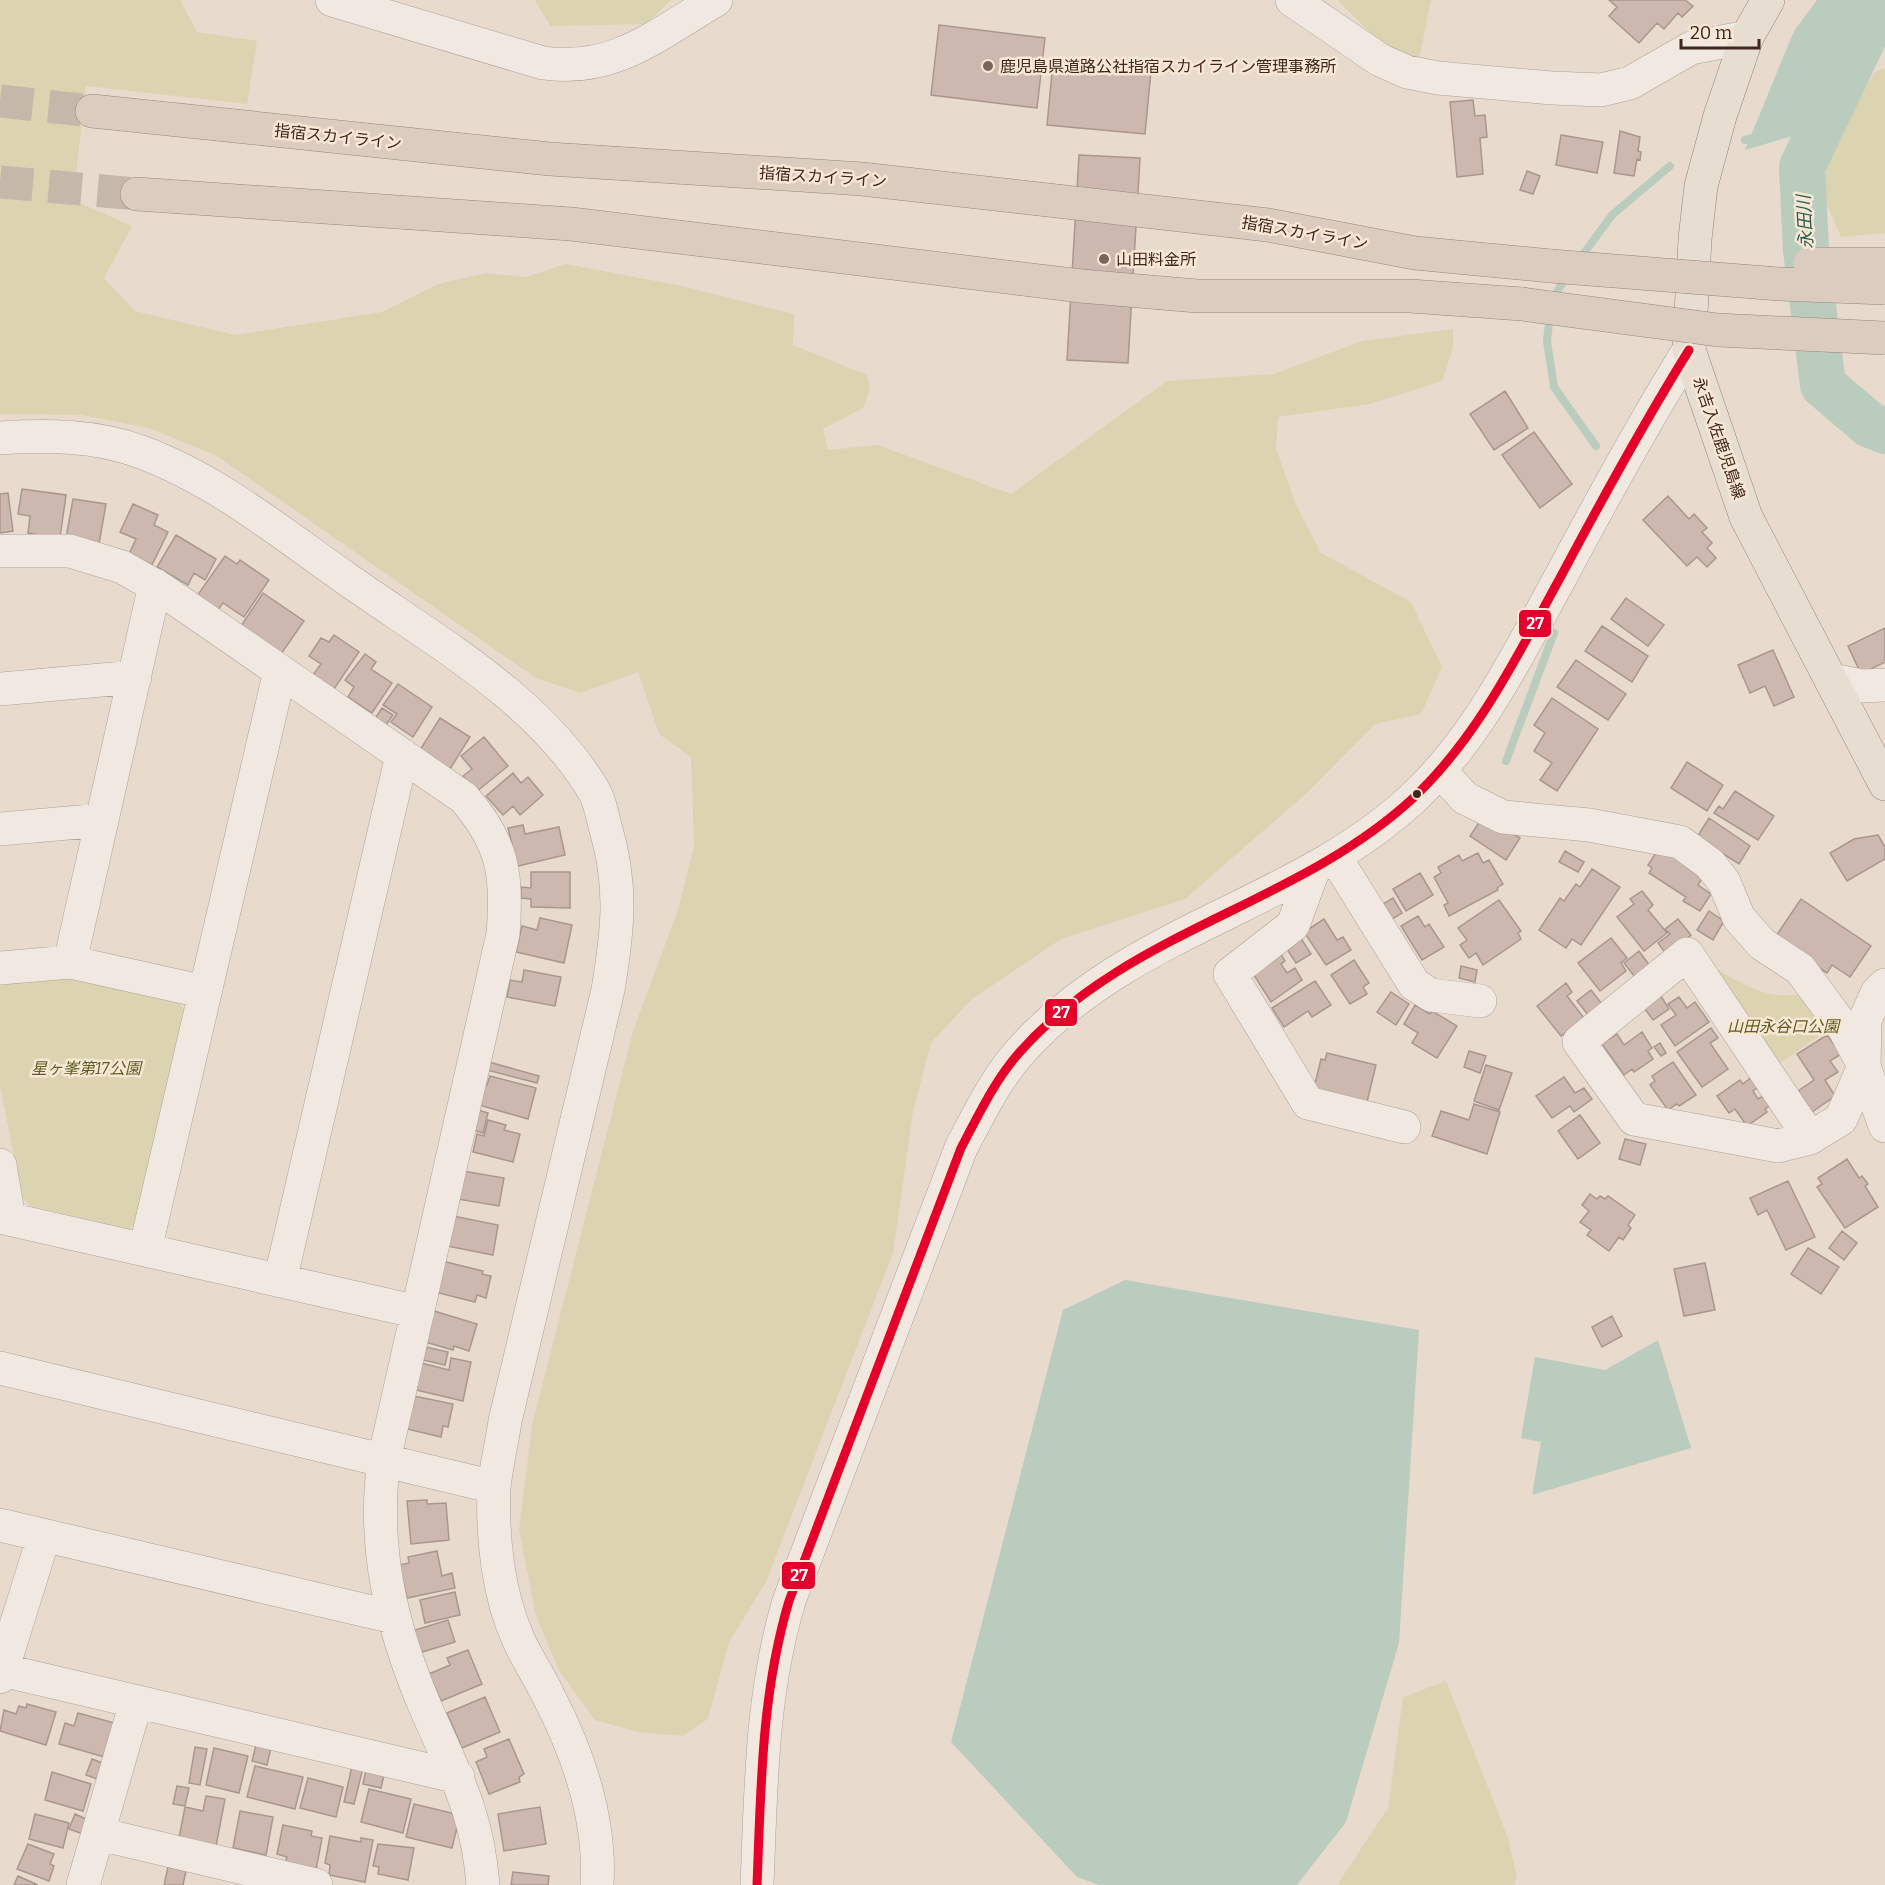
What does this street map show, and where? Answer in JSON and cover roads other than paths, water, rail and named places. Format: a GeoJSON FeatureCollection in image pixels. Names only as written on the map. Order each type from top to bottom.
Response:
{"type":"FeatureCollection","features":[{"type":"Feature","properties":{"kind":"highway","name":"指宿スカイライン"},"geometry":{"type":"LineString","coordinates":[[92,111],[550,159],[897,183],[1268,225],[1415,253],[1551,266]]}},
{"type":"Feature","properties":{"kind":"highway"},"geometry":{"type":"LineString","coordinates":[[137,194],[571,224],[1081,286],[1197,296],[1410,296],[1885,323]]}},
{"type":"Feature","properties":{"kind":"highway"},"geometry":{"type":"LineString","coordinates":[[1551,266],[1680,261],[1885,264]]}},
{"type":"Feature","properties":{"kind":"highway"},"geometry":{"type":"LineString","coordinates":[[1551,266],[1768,283],[1885,288]]}},
{"type":"Feature","properties":{"kind":"highway"},"geometry":{"type":"LineString","coordinates":[[1522,304],[1718,330],[1885,338]]}},
{"type":"Feature","properties":{"kind":"main road","name":"永吉入佐鹿児島線"},"geometry":{"type":"LineString","coordinates":[[1768,0],[1747,37],[1720,116],[1701,186],[1695,239],[1689,350],[1746,517],[1885,783]]}},
{"type":"Feature","properties":{"kind":"street"},"geometry":{"type":"LineString","coordinates":[[332,0],[543,63],[570,67],[596,64],[619,57],[716,0]]}},
{"type":"Feature","properties":{"kind":"street"},"geometry":{"type":"LineString","coordinates":[[1292,0],[1380,60],[1407,72],[1438,78],[1540,87],[1601,90],[1630,83],[1690,48],[1747,37]]}},
{"type":"Feature","properties":{"kind":"street"},"geometry":{"type":"LineString","coordinates":[[757,1885],[766,1714],[778,1639],[789,1601],[961,1148],[980,1112],[1017,1054],[1055,1016],[1089,989],[1126,964],[1324,863],[1375,831],[1440,771],[1497,693],[1637,435],[1689,350]]}},
{"type":"Feature","properties":{"kind":"street"},"geometry":{"type":"LineString","coordinates":[[0,438],[91,438],[141,452],[200,479],[251,512],[488,678],[529,712],[553,737],[595,793],[616,871],[618,929],[608,990],[505,1421],[494,1487],[495,1532],[501,1581],[518,1640],[563,1727],[588,1793],[599,1853],[597,1885]]}},
{"type":"Feature","properties":{"kind":"street"},"geometry":{"type":"LineString","coordinates":[[0,551],[70,551],[122,567],[155,585],[464,798],[485,822],[498,850],[506,901],[497,968],[384,1460],[379,1498],[380,1536],[393,1617],[425,1706],[459,1777],[471,1809],[480,1850],[483,1885]]}},
{"type":"Feature","properties":{"kind":"street"},"geometry":{"type":"LineString","coordinates":[[70,962],[155,585]]}},
{"type":"Feature","properties":{"kind":"street"},"geometry":{"type":"LineString","coordinates":[[146,1250],[280,671]]}},
{"type":"Feature","properties":{"kind":"street"},"geometry":{"type":"LineString","coordinates":[[0,689],[135,677]]}},
{"type":"Feature","properties":{"kind":"street"},"geometry":{"type":"LineString","coordinates":[[1830,681],[1862,686],[1885,685]]}},
{"type":"Feature","properties":{"kind":"street"},"geometry":{"type":"LineString","coordinates":[[280,1281],[402,755]]}},
{"type":"Feature","properties":{"kind":"street"},"geometry":{"type":"LineString","coordinates":[[1440,771],[1464,798],[1503,817],[1589,825],[1680,842],[1710,864],[1724,882],[1739,918],[1762,944],[1800,969],[1845,1030],[1864,1066],[1885,1126]]}},
{"type":"Feature","properties":{"kind":"street"},"geometry":{"type":"LineString","coordinates":[[0,829],[102,820]]}},
{"type":"Feature","properties":{"kind":"street"},"geometry":{"type":"LineString","coordinates":[[1324,863],[1414,984],[1431,995],[1480,1001]]}},
{"type":"Feature","properties":{"kind":"street"},"geometry":{"type":"LineString","coordinates":[[1324,863],[1293,925],[1230,974],[1308,1103],[1404,1127]]}},
{"type":"Feature","properties":{"kind":"street"},"geometry":{"type":"LineString","coordinates":[[1810,1138],[1687,954],[1579,1041],[1634,1119],[1778,1146],[1810,1138],[1841,1119],[1864,1066],[1865,1020],[1876,993],[1885,985]]}},
{"type":"Feature","properties":{"kind":"street"},"geometry":{"type":"LineString","coordinates":[[0,968],[70,962],[205,992]]}},
{"type":"Feature","properties":{"kind":"street"},"geometry":{"type":"LineString","coordinates":[[0,1165],[5,1218],[418,1312]]}},
{"type":"Feature","properties":{"kind":"street"},"geometry":{"type":"LineString","coordinates":[[0,1368],[494,1487]]}},
{"type":"Feature","properties":{"kind":"street"},"geometry":{"type":"LineString","coordinates":[[0,1525],[393,1617]]}},
{"type":"Feature","properties":{"kind":"street"},"geometry":{"type":"LineString","coordinates":[[44,1536],[1,1673],[459,1777]]}},
{"type":"Feature","properties":{"kind":"street"},"geometry":{"type":"LineString","coordinates":[[83,1885],[136,1702]]}},
{"type":"Feature","properties":{"kind":"street"},"geometry":{"type":"LineString","coordinates":[[99,1834],[316,1885]]}},
{"type":"Feature","properties":{"kind":"waterway","name":"永田川"},"geometry":{"type":"LineString","coordinates":[[1885,0],[1863,39],[1802,167],[1806,250],[1823,385],[1870,425],[1885,431]]}},
{"type":"Feature","properties":{"kind":"waterway"},"geometry":{"type":"LineString","coordinates":[[1745,140],[1761,136]]}},
{"type":"Feature","properties":{"kind":"waterway"},"geometry":{"type":"LineString","coordinates":[[1579,260],[1612,215],[1670,166]]}},
{"type":"Feature","properties":{"kind":"waterway"},"geometry":{"type":"LineString","coordinates":[[1552,300],[1566,277]]}},
{"type":"Feature","properties":{"kind":"waterway"},"geometry":{"type":"LineString","coordinates":[[1550,314],[1547,341],[1554,387],[1596,446]]}},
{"type":"Feature","properties":{"kind":"waterway"},"geometry":{"type":"LineString","coordinates":[[1506,761],[1554,633]]}},
{"type":"Feature","properties":{"kind":"tunnel"},"geometry":{"type":"LineString","coordinates":[[0,101],[92,111]]}},
{"type":"Feature","properties":{"kind":"tunnel"},"geometry":{"type":"LineString","coordinates":[[0,182],[137,194]]}},
{"type":"Feature","properties":{"kind":"place","name":"鹿児島県道路公社指宿スカイライン管理事務所"},"geometry":{"type":"Point","coordinates":[988,66]}},
{"type":"Feature","properties":{"kind":"place","name":"山田料金所"},"geometry":{"type":"Point","coordinates":[1104,259]}},
{"type":"Feature","properties":{"kind":"park label","name":"山田永谷口公園"},"geometry":{"type":"Point","coordinates":[1783,1026]}},
{"type":"Feature","properties":{"kind":"park label","name":"星ヶ峯第17公園"},"geometry":{"type":"Point","coordinates":[86,1068]}}]}
